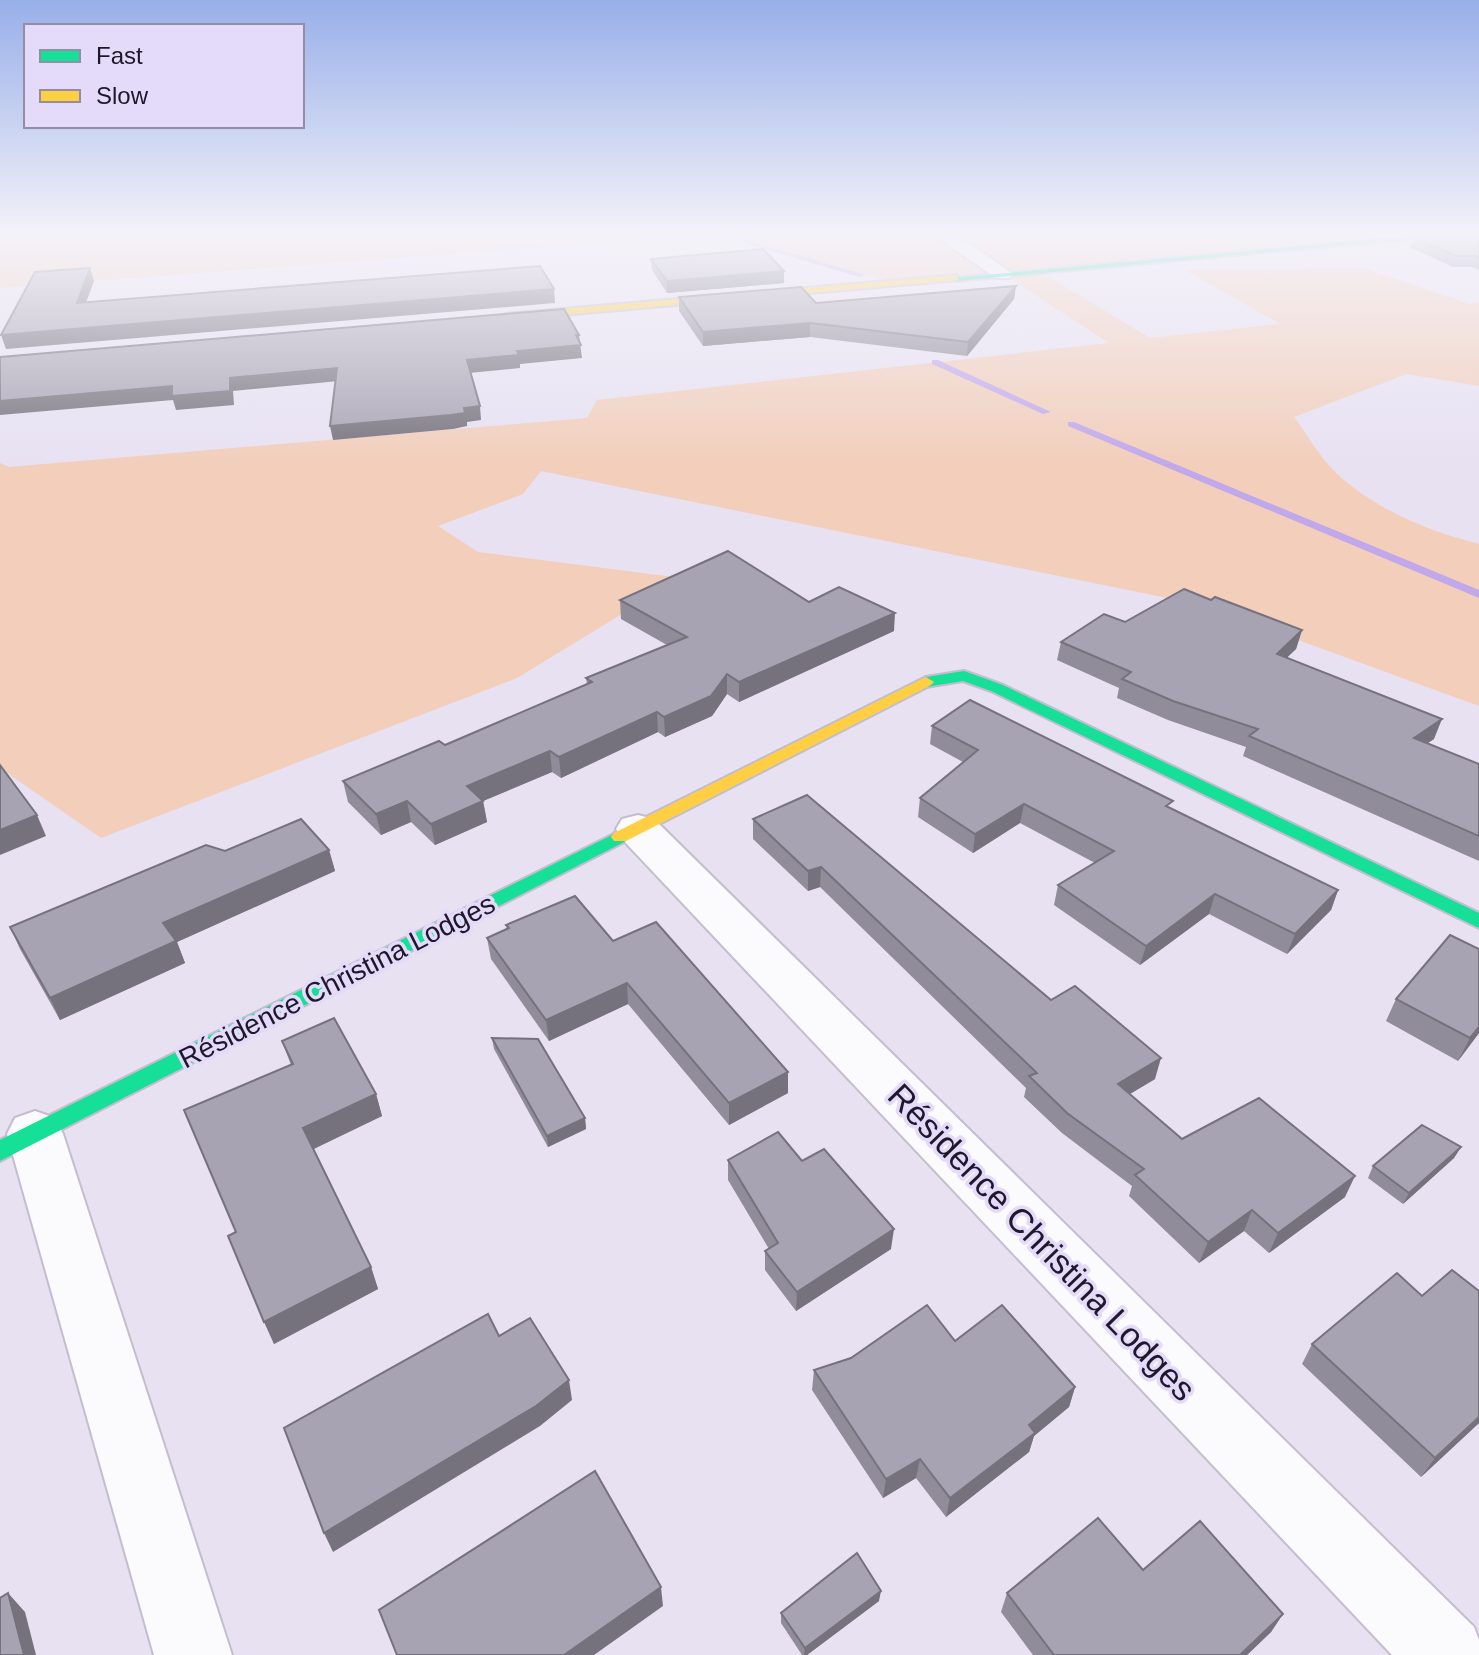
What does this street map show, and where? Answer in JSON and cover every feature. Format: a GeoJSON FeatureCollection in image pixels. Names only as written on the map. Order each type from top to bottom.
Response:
{"type":"FeatureCollection","features":[{"type":"Feature","properties":{"kind":"main road"},"geometry":{"type":"LineString","coordinates":[[492,318],[559,312]]}},
{"type":"Feature","properties":{"kind":"main road","name":"Résidence Christina Lodges"},"geometry":{"type":"LineString","coordinates":[[18,1142],[929,680],[964,676],[997,688],[1479,921]]}},
{"type":"Feature","properties":{"kind":"street","name":"Résidence Christina Lodges"},"geometry":{"type":"LineString","coordinates":[[638,829],[1446,1655]]}},
{"type":"Feature","properties":{"kind":"street","name":"Résidence Christina Lodges"},"geometry":{"type":"LineString","coordinates":[[18,1142],[193,1655]]}},
{"type":"Feature","properties":{"kind":"shaded area"},"geometry":{"type":"Polygon","coordinates":[[[1062,312],[1107,312],[1150,338],[1280,324],[1259,312],[1479,312],[1479,386],[1407,374],[1294,417],[1329,466],[1367,497],[1421,525],[1479,544],[1479,706],[1202,605],[541,471],[523,494],[438,526],[478,552],[681,578],[517,678],[101,838],[0,768],[0,463],[9,467],[587,418],[597,400],[1109,343],[1062,312]]]}},
{"type":"Feature","properties":{"kind":"building"},"geometry":{"type":"Polygon","coordinates":[[[13,312],[275,312],[1,335],[13,312]]]}},
{"type":"Feature","properties":{"kind":"building"},"geometry":{"type":"Polygon","coordinates":[[[526,312],[566,312],[581,345],[517,351],[519,355],[467,360],[480,406],[464,408],[465,413],[330,426],[337,368],[230,378],[230,391],[172,396],[172,386],[0,401],[0,357],[526,312]]]}},
{"type":"Feature","properties":{"kind":"building"},"geometry":{"type":"Polygon","coordinates":[[[689,312],[994,312],[968,342],[810,323],[703,332],[689,312]]]}},
{"type":"Feature","properties":{"kind":"building"},"geometry":{"type":"Polygon","coordinates":[[[728,551],[809,602],[839,587],[895,613],[739,682],[727,674],[711,696],[664,717],[657,712],[559,757],[550,751],[467,786],[483,801],[431,824],[407,801],[376,814],[343,781],[439,741],[445,745],[592,682],[586,678],[687,637],[620,600],[728,551]]]}},
{"type":"Feature","properties":{"kind":"building"},"geometry":{"type":"Polygon","coordinates":[[[1184,589],[1211,600],[1215,597],[1302,630],[1277,654],[1442,719],[1414,738],[1479,764],[1479,836],[1249,736],[1258,729],[1173,701],[1122,679],[1131,672],[1061,642],[1104,614],[1125,622],[1184,589]]]}},
{"type":"Feature","properties":{"kind":"building"},"geometry":{"type":"Polygon","coordinates":[[[970,700],[1173,801],[1166,806],[1338,890],[1295,934],[1215,894],[1146,946],[1058,885],[1114,851],[1024,804],[975,834],[920,798],[978,750],[932,726],[970,700]]]}},
{"type":"Feature","properties":{"kind":"building"},"geometry":{"type":"Polygon","coordinates":[[[0,765],[37,815],[0,830],[0,765]]]}},
{"type":"Feature","properties":{"kind":"building"},"geometry":{"type":"Polygon","coordinates":[[[807,795],[1051,1000],[1075,986],[1161,1058],[1118,1084],[1182,1139],[1259,1098],[1355,1176],[1278,1233],[1252,1210],[1208,1242],[1135,1175],[1144,1169],[1067,1113],[1029,1076],[1037,1073],[821,867],[808,871],[753,819],[807,795]]]}},
{"type":"Feature","properties":{"kind":"building"},"geometry":{"type":"Polygon","coordinates":[[[301,819],[329,850],[163,923],[176,941],[50,998],[10,927],[206,845],[225,851],[301,819]]]}},
{"type":"Feature","properties":{"kind":"building"},"geometry":{"type":"Polygon","coordinates":[[[575,896],[613,941],[656,922],[788,1072],[729,1103],[627,983],[546,1020],[487,938],[509,928],[506,925],[575,896]]]}},
{"type":"Feature","properties":{"kind":"building"},"geometry":{"type":"Polygon","coordinates":[[[1450,935],[1479,949],[1479,1027],[1470,1038],[1396,999],[1450,935]]]}},
{"type":"Feature","properties":{"kind":"building"},"geometry":{"type":"Polygon","coordinates":[[[334,1018],[376,1094],[303,1128],[371,1267],[264,1322],[228,1236],[236,1232],[184,1110],[293,1064],[282,1041],[334,1018]]]}},
{"type":"Feature","properties":{"kind":"building"},"geometry":{"type":"Polygon","coordinates":[[[492,1038],[538,1039],[585,1118],[547,1136],[492,1038]]]}},
{"type":"Feature","properties":{"kind":"building"},"geometry":{"type":"Polygon","coordinates":[[[1422,1125],[1461,1147],[1409,1193],[1373,1166],[1422,1125]]]}},
{"type":"Feature","properties":{"kind":"building"},"geometry":{"type":"Polygon","coordinates":[[[778,1132],[802,1161],[824,1149],[894,1229],[797,1292],[765,1251],[778,1243],[728,1160],[778,1132]]]}},
{"type":"Feature","properties":{"kind":"building"},"geometry":{"type":"Polygon","coordinates":[[[1452,1270],[1479,1291],[1479,1417],[1435,1458],[1312,1344],[1397,1273],[1422,1296],[1452,1270]]]}},
{"type":"Feature","properties":{"kind":"building"},"geometry":{"type":"Polygon","coordinates":[[[927,1305],[955,1341],[1002,1305],[1075,1387],[1029,1425],[1035,1433],[950,1498],[920,1459],[886,1479],[814,1370],[851,1358],[927,1305]]]}},
{"type":"Feature","properties":{"kind":"building"},"geometry":{"type":"Polygon","coordinates":[[[488,1314],[499,1336],[530,1318],[569,1380],[536,1406],[324,1533],[284,1428],[488,1314]]]}},
{"type":"Feature","properties":{"kind":"building"},"geometry":{"type":"Polygon","coordinates":[[[595,1471],[661,1587],[564,1655],[397,1655],[379,1610],[595,1471]]]}},
{"type":"Feature","properties":{"kind":"building"},"geometry":{"type":"Polygon","coordinates":[[[1098,1518],[1143,1570],[1200,1521],[1283,1614],[1240,1655],[1054,1655],[1007,1593],[1098,1518]]]}},
{"type":"Feature","properties":{"kind":"building"},"geometry":{"type":"Polygon","coordinates":[[[857,1553],[881,1591],[805,1648],[781,1613],[857,1553]]]}},
{"type":"Feature","properties":{"kind":"building"},"geometry":{"type":"Polygon","coordinates":[[[8,1593],[24,1655],[0,1655],[0,1598],[8,1593]]]}},
{"type":"Feature","properties":{"kind":"waterway"},"geometry":{"type":"LineString","coordinates":[[935,362],[1046,412]]}},
{"type":"Feature","properties":{"kind":"waterway"},"geometry":{"type":"LineString","coordinates":[[1071,424],[1479,594]]}},
{"type":"Feature","properties":{"kind":"traffic: fast"},"geometry":{"type":"LineString","coordinates":[[926,682],[964,676],[997,688],[1479,921]]}},
{"type":"Feature","properties":{"kind":"traffic: fast"},"geometry":{"type":"LineString","coordinates":[[0,1151],[620,837]]}},
{"type":"Feature","properties":{"kind":"traffic: slow"},"geometry":{"type":"LineString","coordinates":[[505,317],[560,312]]}},
{"type":"Feature","properties":{"kind":"traffic: slow"},"geometry":{"type":"LineString","coordinates":[[620,837],[926,682]]}}]}
